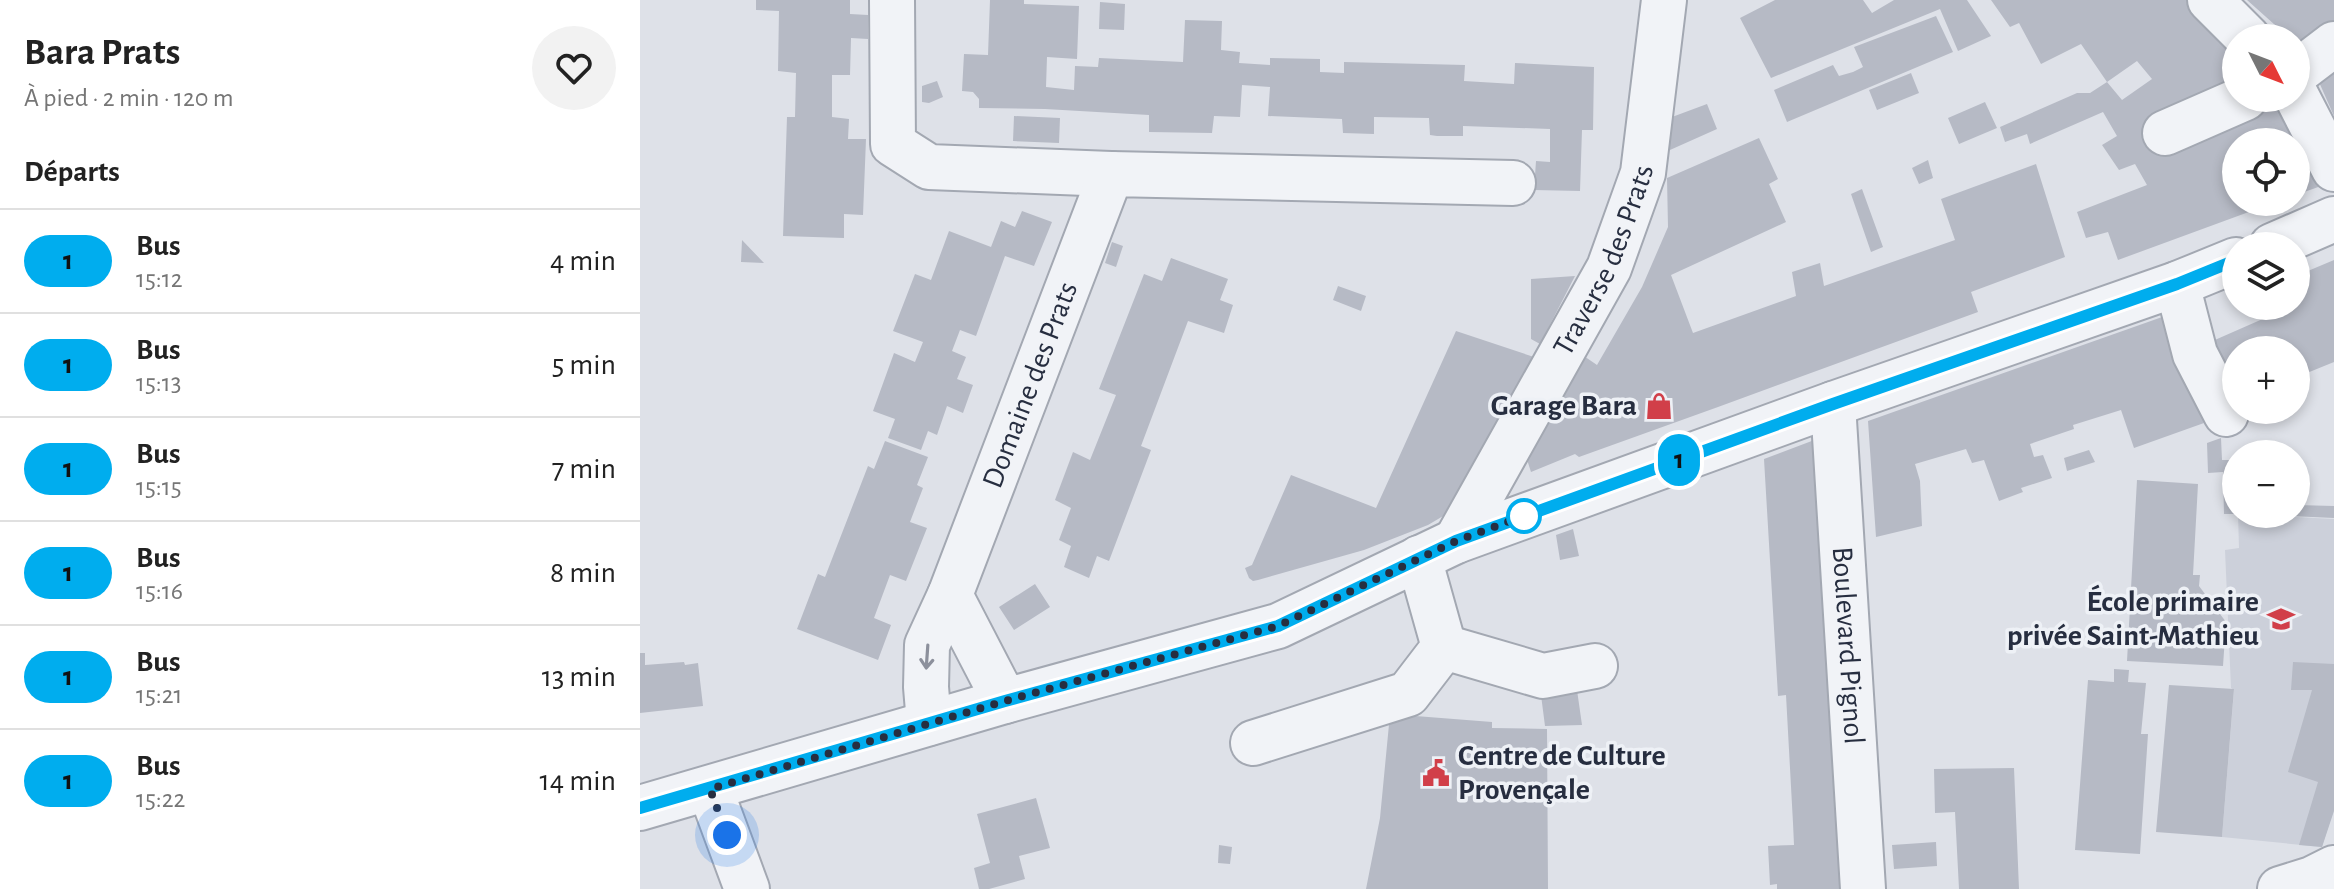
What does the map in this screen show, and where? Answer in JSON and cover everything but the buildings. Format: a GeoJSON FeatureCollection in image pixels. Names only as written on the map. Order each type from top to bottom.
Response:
{"type":"FeatureCollection","features":[{"type":"Feature","properties":{"kind":"street"},"geometry":{"type":"LineString","coordinates":[[892,0],[893,144],[929,167],[1513,183]]}},
{"type":"Feature","properties":{"kind":"street","name":"Traverse des Prats"},"geometry":{"type":"LineString","coordinates":[[1437,549],[1609,268],[1643,173],[1664,0]]}},
{"type":"Feature","properties":{"kind":"street"},"geometry":{"type":"LineString","coordinates":[[2210,0],[2234,24]]}},
{"type":"Feature","properties":{"kind":"street"},"geometry":{"type":"LineString","coordinates":[[2310,62],[2334,44]]}},
{"type":"Feature","properties":{"kind":"street"},"geometry":{"type":"LineString","coordinates":[[2165,133],[2222,108]]}},
{"type":"Feature","properties":{"kind":"street"},"geometry":{"type":"LineString","coordinates":[[2305,112],[2334,169]]}},
{"type":"Feature","properties":{"kind":"street","name":"Domaine des Prats"},"geometry":{"type":"LineString","coordinates":[[929,723],[927,645],[950,595],[1111,174]]}},
{"type":"Feature","properties":{"kind":"street"},"geometry":{"type":"LineString","coordinates":[[2304,232],[2334,219]]}},
{"type":"Feature","properties":{"kind":"street"},"geometry":{"type":"LineString","coordinates":[[640,808],[1005,701],[1278,626],[1437,549],[2222,266]]}},
{"type":"Feature","properties":{"kind":"street"},"geometry":{"type":"LineString","coordinates":[[2177,284],[2195,354],[2222,406]]}},
{"type":"Feature","properties":{"kind":"street","name":"Boulevard Pignol"},"geometry":{"type":"LineString","coordinates":[[1833,404],[1863,889]]}},
{"type":"Feature","properties":{"kind":"street"},"geometry":{"type":"LineString","coordinates":[[1253,743],[1408,694],[1444,647],[1437,549]]}},
{"type":"Feature","properties":{"kind":"street"},"geometry":{"type":"LineString","coordinates":[[950,595],[1005,701]]}},
{"type":"Feature","properties":{"kind":"street"},"geometry":{"type":"LineString","coordinates":[[1444,647],[1543,676],[1595,666]]}},
{"type":"Feature","properties":{"kind":"street"},"geometry":{"type":"LineString","coordinates":[[710,789],[747,889]]}},
{"type":"Feature","properties":{"kind":"shaded area","name":"École primaire privée Saint-Mathieu"},"geometry":{"type":"Polygon","coordinates":[[[2310,518],[2334,519],[2334,808],[2322,847],[2222,837],[2234,690],[2231,688],[2225,550],[2239,548],[2238,528],[2310,528],[2310,518]]]}},
{"type":"Feature","properties":{"kind":"bus line","name":"1"},"geometry":{"type":"LineString","coordinates":[[640,808],[1005,701],[1278,626],[1456,541],[2222,266]]}},
{"type":"Feature","properties":{"kind":"place","name":"Garage Bara"},"geometry":{"type":"Point","coordinates":[1659,406]}},
{"type":"Feature","properties":{"kind":"place","name":"École primaire privée Saint-Mathieu"},"geometry":{"type":"Point","coordinates":[2281,619]}},
{"type":"Feature","properties":{"kind":"place","name":"Centre de Culture Provençale"},"geometry":{"type":"Point","coordinates":[1436,773]}},
{"type":"Feature","properties":{"kind":"route"},"geometry":{"type":"LineString","coordinates":[[727,835],[710,789],[1005,701],[1278,626],[1456,541],[1524,516]]}}]}
